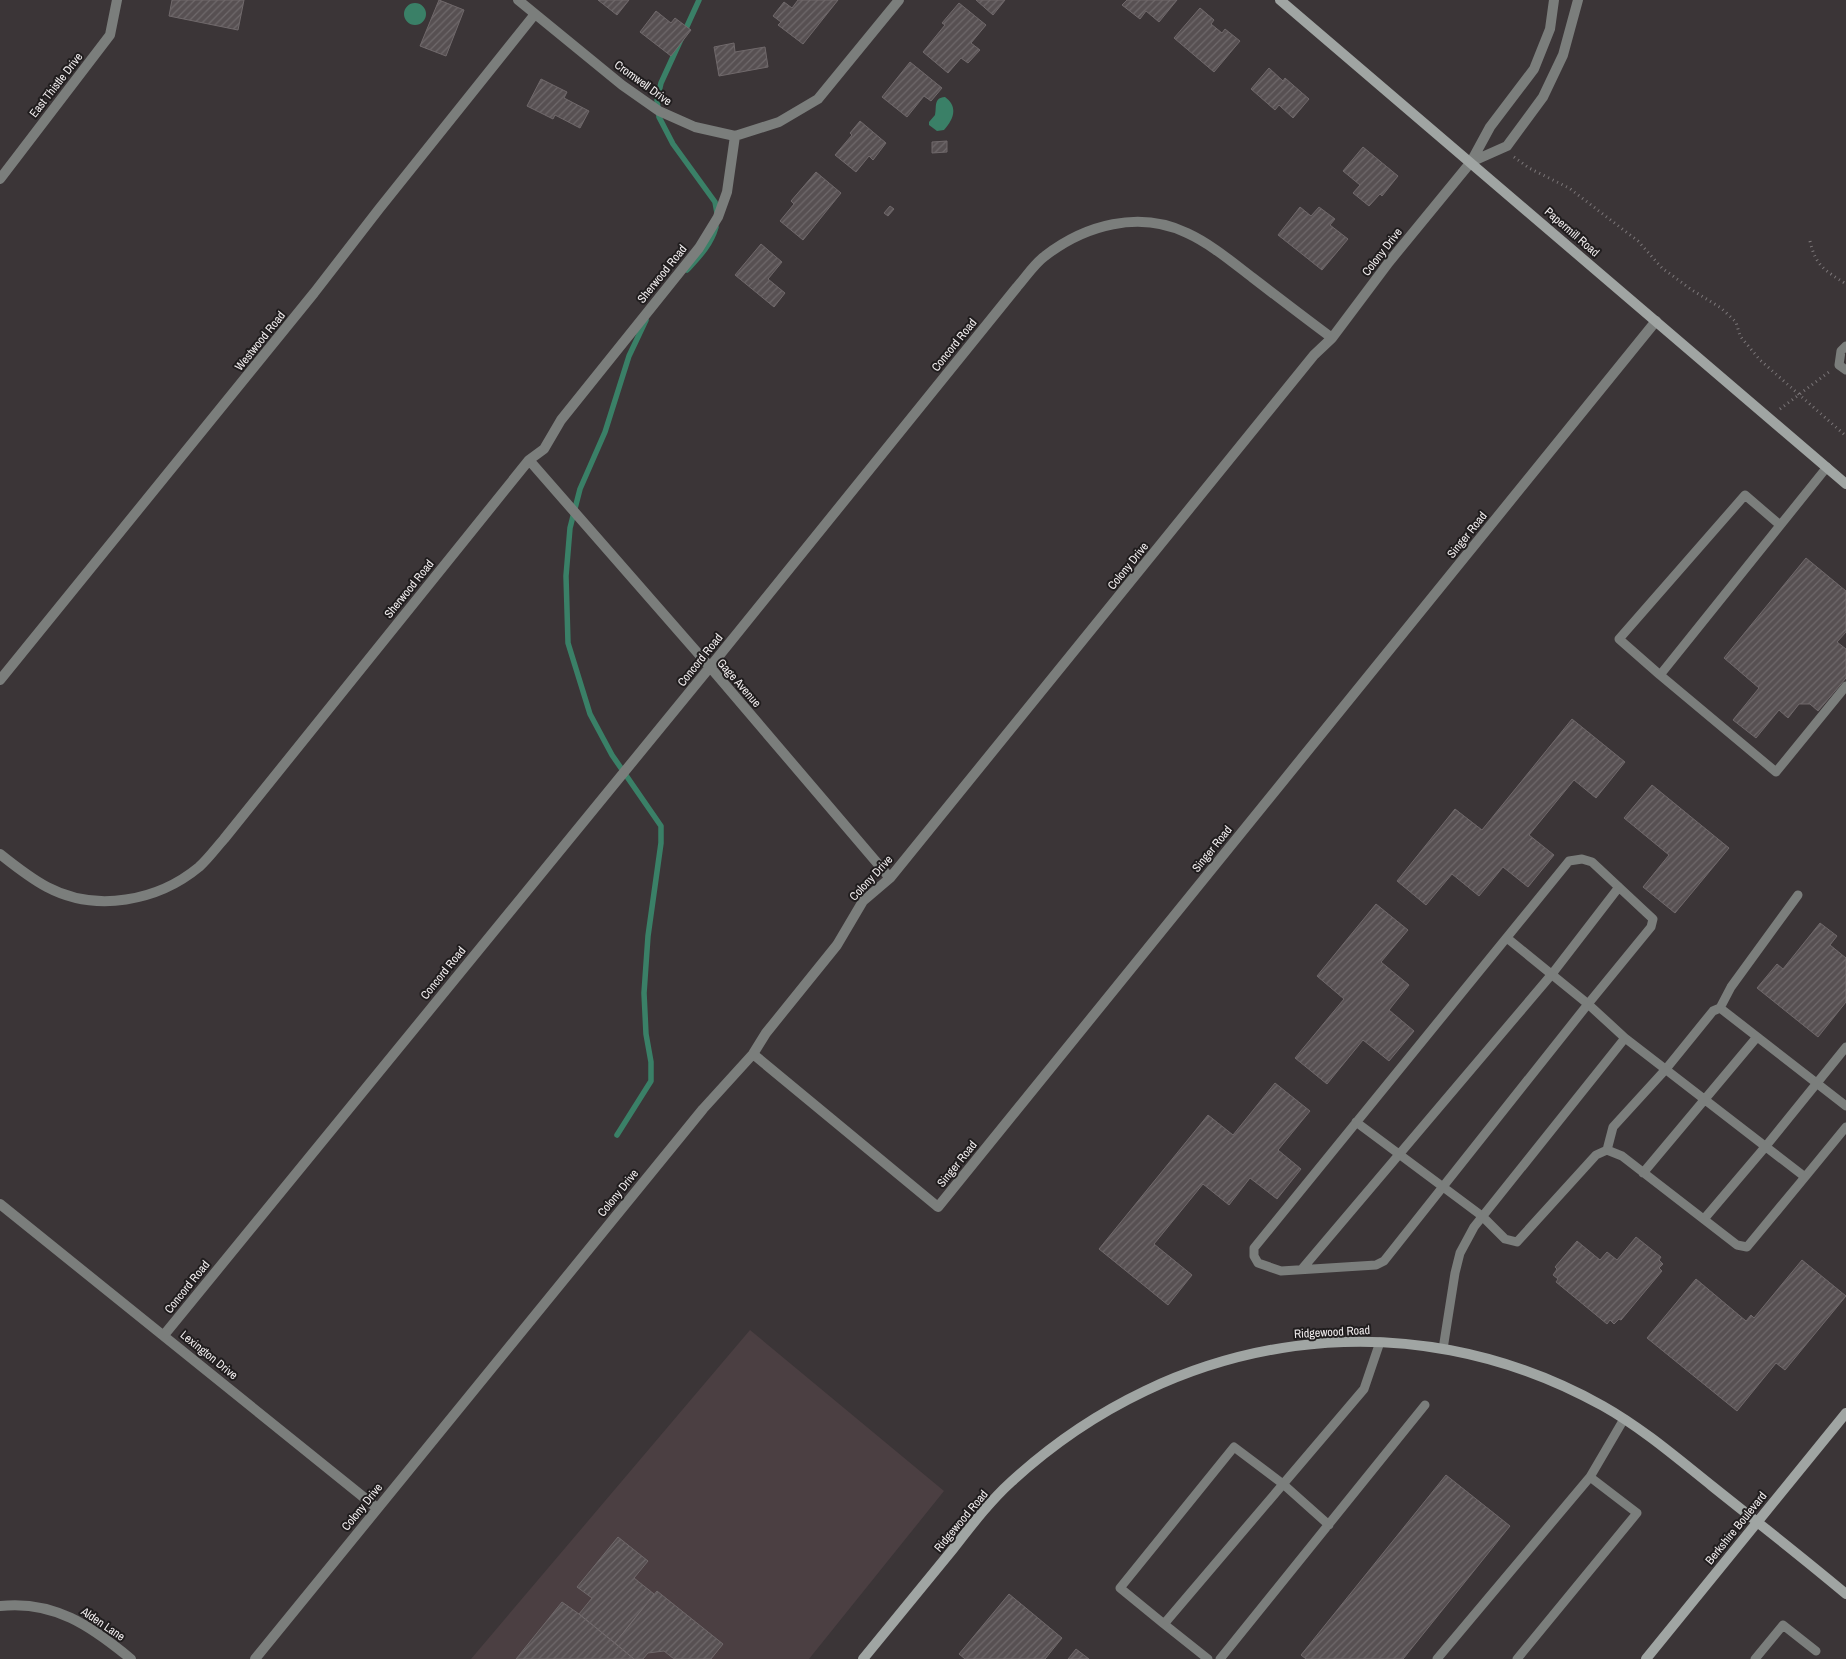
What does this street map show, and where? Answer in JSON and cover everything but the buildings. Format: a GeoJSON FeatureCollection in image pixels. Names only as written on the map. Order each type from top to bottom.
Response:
{"type":"FeatureCollection","features":[{"type":"Feature","properties":{"kind":"street","name":"East Thistle Drive"},"geometry":{"type":"LineString","coordinates":[[0,179],[110,35],[117,0]]}},
{"type":"Feature","properties":{"kind":"street","name":"Cromwell Drive"},"geometry":{"type":"LineString","coordinates":[[518,0],[622,85],[659,111],[695,127],[736,136]]}},
{"type":"Feature","properties":{"kind":"street"},"geometry":{"type":"LineString","coordinates":[[736,136],[779,122],[818,99],[899,0]]}},
{"type":"Feature","properties":{"kind":"street","name":"Papermill Road"},"geometry":{"type":"LineString","coordinates":[[1280,0],[1846,484]]}},
{"type":"Feature","properties":{"kind":"street","name":"Colony Drive"},"geometry":{"type":"LineString","coordinates":[[255,1659],[703,1110],[753,1054],[766,1032],[841,938],[863,901],[890,878],[1314,355],[1332,338],[1390,262],[1471,162],[1490,127],[1534,69],[1550,29],[1554,0]]}},
{"type":"Feature","properties":{"kind":"street","name":"Colony Drive"},"geometry":{"type":"LineString","coordinates":[[1471,162],[1507,146],[1543,97],[1563,56],[1578,0]]}},
{"type":"Feature","properties":{"kind":"street","name":"Westwood Road"},"geometry":{"type":"LineString","coordinates":[[0,680],[314,294],[379,209],[535,14]]}},
{"type":"Feature","properties":{"kind":"street","name":"Sherwood Road"},"geometry":{"type":"LineString","coordinates":[[0,854],[27,875],[49,888],[71,896],[103,901],[116,901],[152,894],[174,884],[199,867],[529,460],[544,449],[561,420],[699,248],[718,217],[728,192],[736,136]]}},
{"type":"Feature","properties":{"kind":"street","name":"Concord Road"},"geometry":{"type":"LineString","coordinates":[[164,1335],[1043,257],[1073,237],[1095,228],[1119,222],[1157,223],[1176,228],[1210,245],[1332,338]]}},
{"type":"Feature","properties":{"kind":"street","name":"Singer Road"},"geometry":{"type":"LineString","coordinates":[[753,1054],[938,1207],[1656,321]]}},
{"type":"Feature","properties":{"kind":"street","name":"Gage Avenue"},"geometry":{"type":"LineString","coordinates":[[529,460],[710,667],[890,878]]}},
{"type":"Feature","properties":{"kind":"street","name":"Lexington Drive"},"geometry":{"type":"LineString","coordinates":[[0,1204],[377,1508]]}},
{"type":"Feature","properties":{"kind":"street","name":"Ridgewood Road"},"geometry":{"type":"LineString","coordinates":[[863,1659],[1009,1483],[1070,1434],[1106,1410],[1148,1388],[1179,1375],[1231,1358],[1279,1348],[1323,1343],[1380,1342],[1443,1349],[1515,1367],[1560,1384],[1624,1419],[1654,1440],[1846,1594]]}},
{"type":"Feature","properties":{"kind":"street","name":"Berkshire Boulevard"},"geometry":{"type":"LineString","coordinates":[[1646,1659],[1846,1412]]}},
{"type":"Feature","properties":{"kind":"street","name":"Alden Lane"},"geometry":{"type":"LineString","coordinates":[[0,1606],[34,1606],[60,1612],[82,1623],[131,1659]]}},
{"type":"Feature","properties":{"kind":"lane"},"geometry":{"type":"LineString","coordinates":[[1843,368],[1841,351],[1846,346]]}},
{"type":"Feature","properties":{"kind":"lane"},"geometry":{"type":"LineString","coordinates":[[1660,675],[1827,467]]}},
{"type":"Feature","properties":{"kind":"lane"},"geometry":{"type":"LineString","coordinates":[[1780,525],[1745,495],[1619,639],[1776,772],[1846,686]]}},
{"type":"Feature","properties":{"kind":"lane"},"geometry":{"type":"LineString","coordinates":[[1582,860],[1592,862],[1619,887],[1653,919],[1650,927],[1384,1261],[1376,1265],[1281,1270],[1258,1263],[1254,1256],[1254,1248],[1569,861],[1582,860]]}},
{"type":"Feature","properties":{"kind":"lane"},"geometry":{"type":"LineString","coordinates":[[1302,1269],[1552,974],[1619,887]]}},
{"type":"Feature","properties":{"kind":"lane"},"geometry":{"type":"LineString","coordinates":[[1607,1150],[1613,1127],[1666,1069],[1713,1011],[1720,1008],[1731,987],[1798,894]]}},
{"type":"Feature","properties":{"kind":"lane"},"geometry":{"type":"LineString","coordinates":[[1507,938],[1588,1004],[1625,1038],[1805,1177]]}},
{"type":"Feature","properties":{"kind":"lane"},"geometry":{"type":"LineString","coordinates":[[1720,1008],[1846,1106]]}},
{"type":"Feature","properties":{"kind":"lane"},"geometry":{"type":"LineString","coordinates":[[1644,1173],[1758,1037]]}},
{"type":"Feature","properties":{"kind":"lane"},"geometry":{"type":"LineString","coordinates":[[1443,1349],[1460,1253],[1474,1227],[1625,1038]]}},
{"type":"Feature","properties":{"kind":"lane"},"geometry":{"type":"LineString","coordinates":[[1704,1219],[1846,1047]]}},
{"type":"Feature","properties":{"kind":"lane"},"geometry":{"type":"LineString","coordinates":[[1356,1122],[1482,1216],[1505,1238],[1517,1242],[1596,1155],[1607,1150],[1622,1156],[1736,1245],[1747,1248],[1846,1127]]}},
{"type":"Feature","properties":{"kind":"lane"},"geometry":{"type":"LineString","coordinates":[[1164,1624],[1364,1389],[1380,1342]]}},
{"type":"Feature","properties":{"kind":"lane"},"geometry":{"type":"LineString","coordinates":[[1220,1659],[1425,1405]]}},
{"type":"Feature","properties":{"kind":"lane"},"geometry":{"type":"LineString","coordinates":[[1437,1659],[1590,1477],[1624,1419]]}},
{"type":"Feature","properties":{"kind":"lane"},"geometry":{"type":"LineString","coordinates":[[1208,1659],[1120,1588],[1234,1447],[1283,1484],[1329,1525]]}},
{"type":"Feature","properties":{"kind":"lane"},"geometry":{"type":"LineString","coordinates":[[1517,1659],[1637,1513],[1590,1477]]}},
{"type":"Feature","properties":{"kind":"lane"},"geometry":{"type":"LineString","coordinates":[[1755,1659],[1783,1625],[1816,1651]]}},
{"type":"Feature","properties":{"kind":"path"},"geometry":{"type":"LineString","coordinates":[[1507,146],[1516,159],[1529,168],[1569,188],[1638,242],[1662,268],[1721,308],[1736,322],[1740,336],[1760,360],[1846,436]]}},
{"type":"Feature","properties":{"kind":"path"},"geometry":{"type":"LineString","coordinates":[[1810,242],[1814,257],[1824,270],[1846,284]]}},
{"type":"Feature","properties":{"kind":"path"},"geometry":{"type":"LineString","coordinates":[[1769,418],[1799,395],[1843,368]]}},
{"type":"Feature","properties":{"kind":"shaded area"},"geometry":{"type":"Polygon","coordinates":[[[415,3],[423,6],[426,14],[423,22],[415,25],[407,22],[404,14],[407,6],[415,3]]]}},
{"type":"Feature","properties":{"kind":"shaded area"},"geometry":{"type":"Polygon","coordinates":[[[945,97],[952,105],[953,114],[944,130],[937,131],[929,125],[929,122],[935,115],[937,101],[945,97]]]}},
{"type":"Feature","properties":{"kind":"shaded area"},"geometry":{"type":"Polygon","coordinates":[[[750,1330],[944,1491],[809,1659],[471,1659],[750,1330]]]}},
{"type":"Feature","properties":{"kind":"waterway"},"geometry":{"type":"LineString","coordinates":[[699,0],[661,83],[657,100],[659,117],[673,144],[715,202],[717,213]]}},
{"type":"Feature","properties":{"kind":"waterway"},"geometry":{"type":"LineString","coordinates":[[687,270],[708,245],[716,227]]}},
{"type":"Feature","properties":{"kind":"waterway"},"geometry":{"type":"LineString","coordinates":[[617,1135],[651,1081],[651,1062],[646,1034],[644,993],[648,936],[661,843],[661,826],[612,755],[590,714],[568,643],[566,576],[570,528],[580,489],[605,432],[629,356],[646,320]]}}]}
